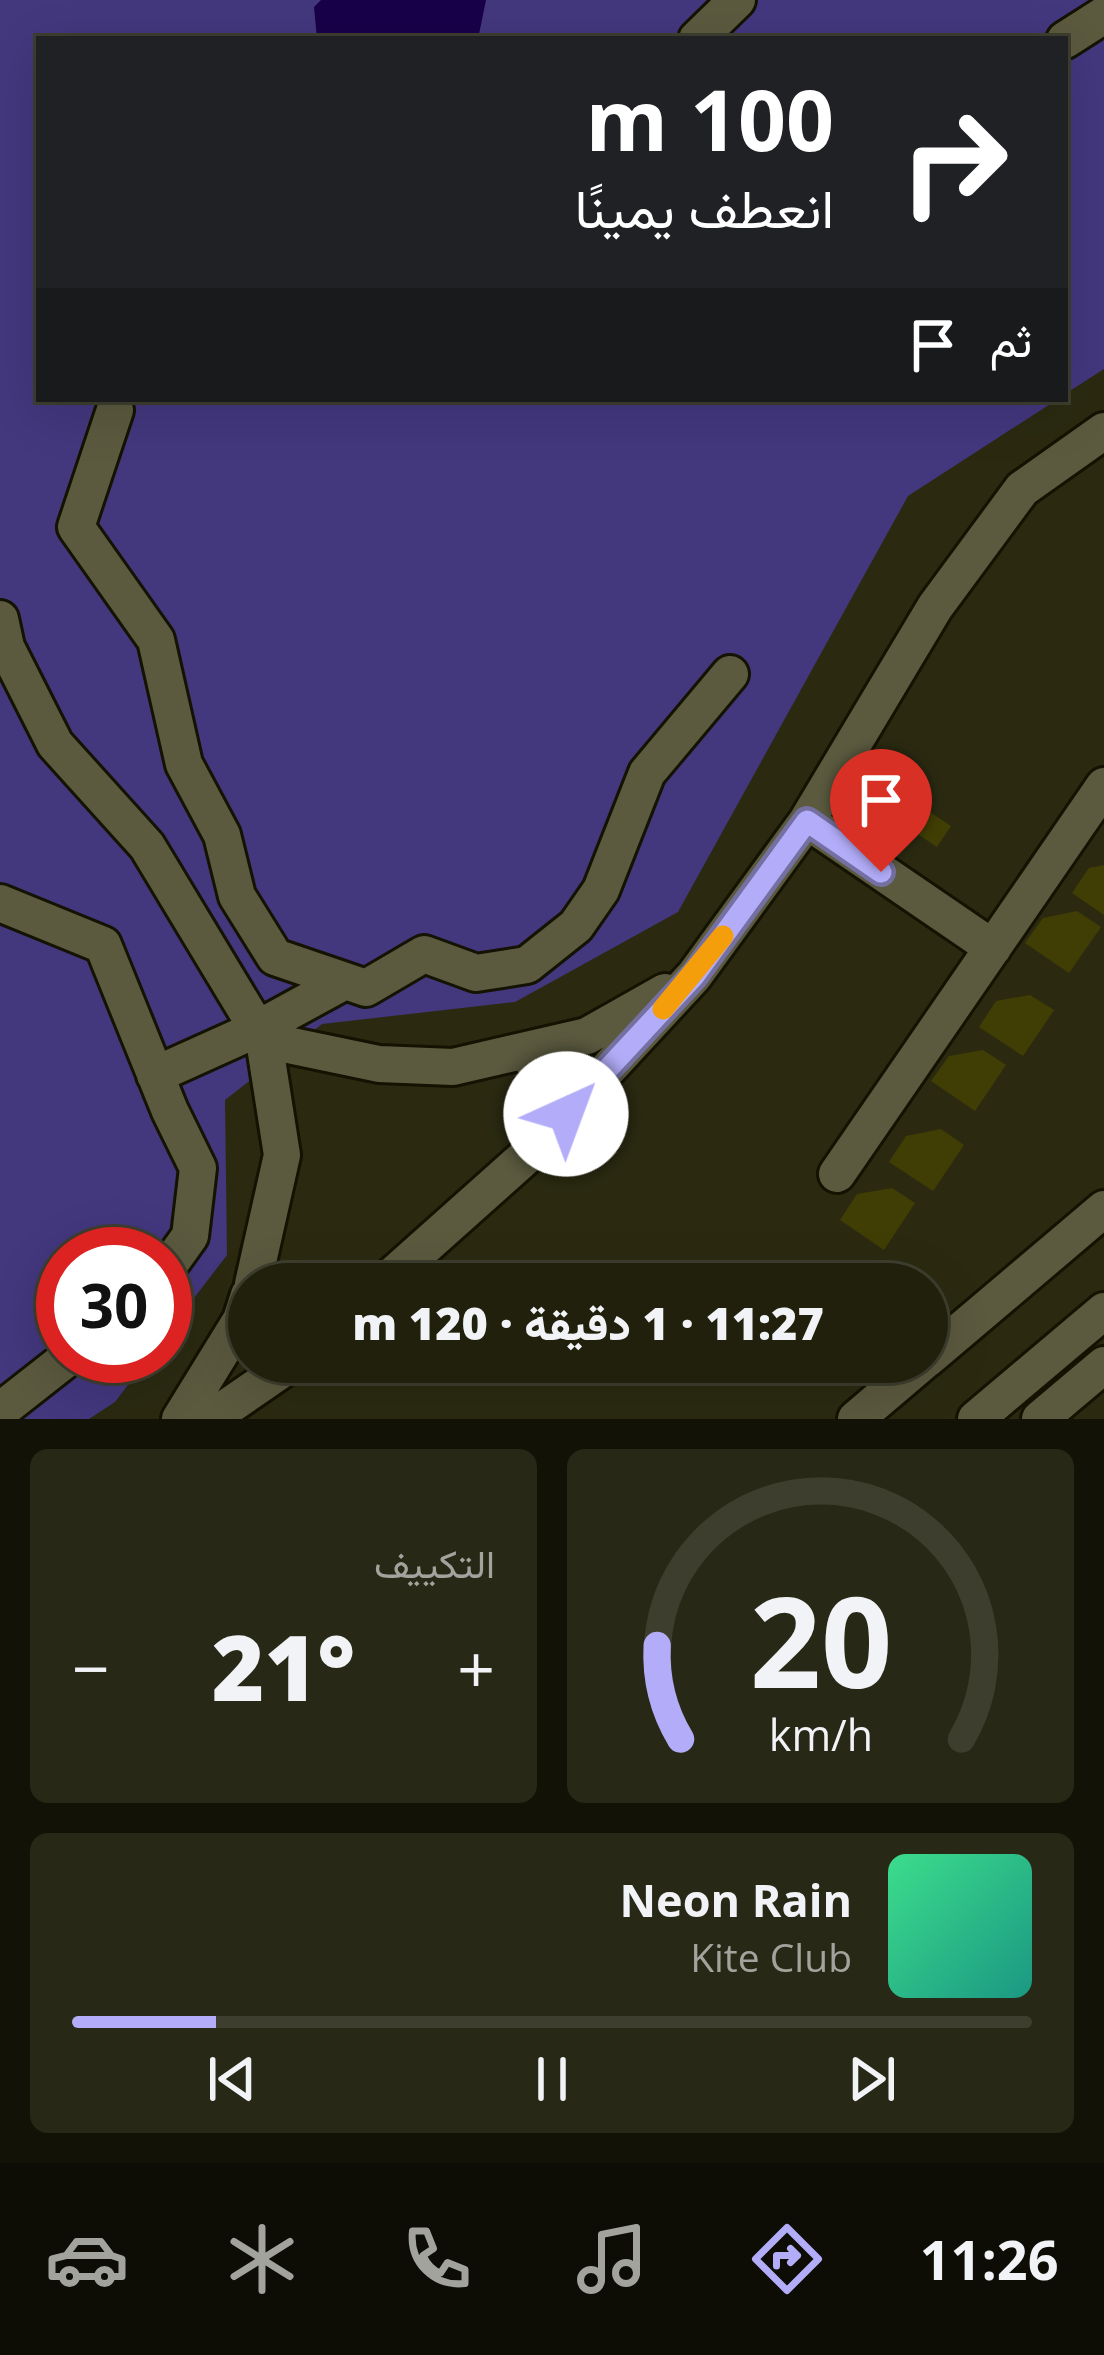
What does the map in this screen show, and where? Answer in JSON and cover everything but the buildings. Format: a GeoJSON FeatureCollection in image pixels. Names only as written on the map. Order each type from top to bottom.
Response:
{"type":"FeatureCollection","features":[{"type":"Feature","properties":{"kind":"street"},"geometry":{"type":"LineString","coordinates":[[700,36],[737,0]]}},
{"type":"Feature","properties":{"kind":"street"},"geometry":{"type":"LineString","coordinates":[[1068,38],[1104,15]]}},
{"type":"Feature","properties":{"kind":"street"},"geometry":{"type":"LineString","coordinates":[[115,410],[76,527],[156,640],[184,764],[222,835],[237,896],[275,957],[366,988],[424,954],[476,973],[527,964],[576,926],[601,890],[647,773],[730,674]]}},
{"type":"Feature","properties":{"kind":"street"},"geometry":{"type":"LineString","coordinates":[[407,1263],[533,1150],[694,976],[807,821],[935,608],[1022,489],[1104,431]]}},
{"type":"Feature","properties":{"kind":"street"},"geometry":{"type":"LineString","coordinates":[[0,619],[6,647],[55,744],[147,847],[261,1034],[282,1155],[258,1263]]}},
{"type":"Feature","properties":{"kind":"street"},"geometry":{"type":"LineString","coordinates":[[838,1174],[1104,786]]}},
{"type":"Feature","properties":{"kind":"street"},"geometry":{"type":"LineString","coordinates":[[807,821],[993,948]]}},
{"type":"Feature","properties":{"kind":"street"},"geometry":{"type":"LineString","coordinates":[[0,903],[103,945],[198,1168],[191,1227]]}},
{"type":"Feature","properties":{"kind":"street"},"geometry":{"type":"LineString","coordinates":[[261,1034],[379,1064],[454,1067],[587,1036],[694,976]]}},
{"type":"Feature","properties":{"kind":"street"},"geometry":{"type":"LineString","coordinates":[[155,1075],[261,1034],[345,981]]}},
{"type":"Feature","properties":{"kind":"street"},"geometry":{"type":"LineString","coordinates":[[524,1053],[556,1082],[566,1114]]}},
{"type":"Feature","properties":{"kind":"street"},"geometry":{"type":"LineString","coordinates":[[948,1341],[1104,1209]]}},
{"type":"Feature","properties":{"kind":"street"},"geometry":{"type":"LineString","coordinates":[[976,1419],[1104,1311]]}},
{"type":"Feature","properties":{"kind":"street"},"geometry":{"type":"LineString","coordinates":[[180,1419],[228,1342]]}},
{"type":"Feature","properties":{"kind":"street"},"geometry":{"type":"LineString","coordinates":[[1040,1419],[1104,1365]]}},
{"type":"Feature","properties":{"kind":"street"},"geometry":{"type":"LineString","coordinates":[[0,1411],[36,1383]]}},
{"type":"Feature","properties":{"kind":"street"},"geometry":{"type":"LineString","coordinates":[[226,1415],[266,1383]]}},
{"type":"Feature","properties":{"kind":"street"},"geometry":{"type":"LineString","coordinates":[[856,1419],[898,1383]]}},
{"type":"Feature","properties":{"kind":"shaded area"},"geometry":{"type":"Polygon","coordinates":[[[0,0],[1104,0],[1104,369],[1068,392],[1068,36],[36,36],[36,402],[1053,402],[908,496],[678,912],[515,1002],[322,1024],[225,1100],[227,1255],[192,1301],[192,1227],[36,1227],[36,1383],[129,1383],[115,1402],[89,1419],[0,1419],[0,0]]]}},
{"type":"Feature","properties":{"kind":"shaded area"},"geometry":{"type":"Polygon","coordinates":[[[321,0],[486,0],[479,36],[317,36],[314,7],[321,0]]]}},
{"type":"Feature","properties":{"kind":"slow traffic"},"geometry":{"type":"LineString","coordinates":[[663,1009],[723,936]]}},
{"type":"Feature","properties":{"kind":"route"},"geometry":{"type":"LineString","coordinates":[[566,1114],[694,976],[807,821],[881,872]]}}]}
